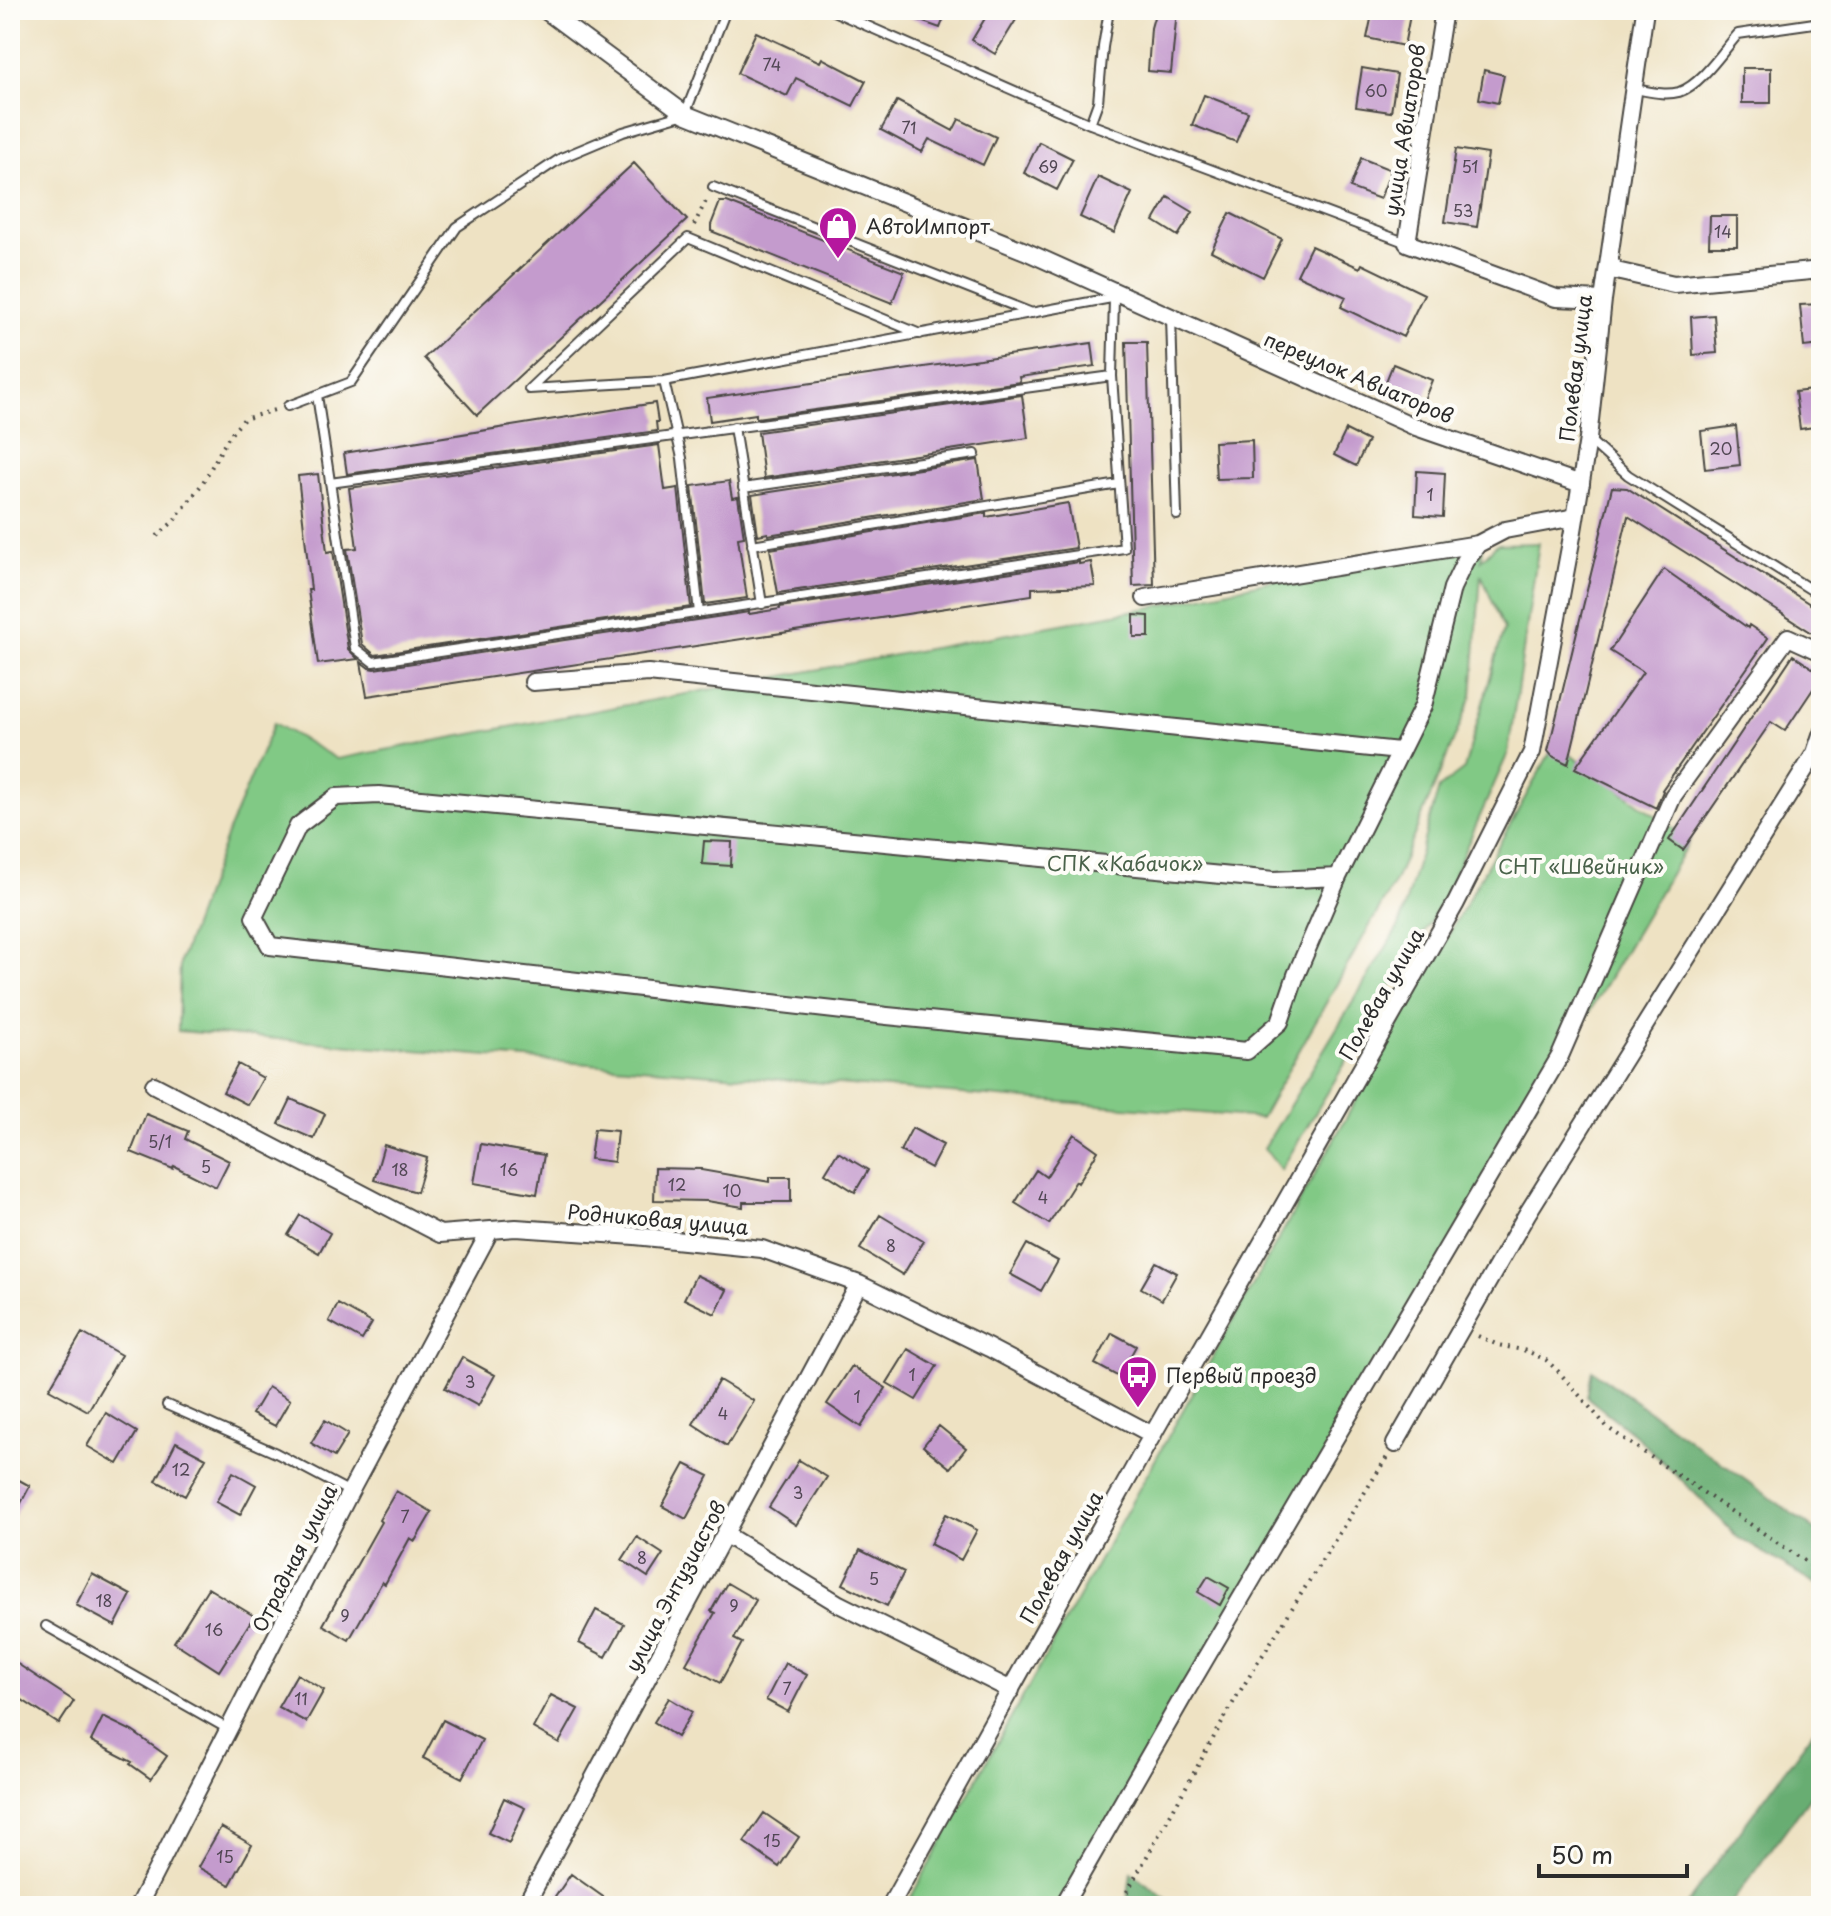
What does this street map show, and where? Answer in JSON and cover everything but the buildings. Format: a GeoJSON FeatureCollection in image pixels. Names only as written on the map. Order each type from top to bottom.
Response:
{"type":"FeatureCollection","features":[{"type":"Feature","properties":{"kind":"street","name":"переулок Авиаторов"},"geometry":{"type":"LineString","coordinates":[[545,10],[685,114],[954,222],[1413,426],[1581,484]]}},
{"type":"Feature","properties":{"kind":"street","name":"улица Авиаторов"},"geometry":{"type":"LineString","coordinates":[[1444,10],[1407,243],[1556,298],[1603,300]]}},
{"type":"Feature","properties":{"kind":"street","name":"Полевая улица"},"geometry":{"type":"LineString","coordinates":[[890,1906],[1153,1435],[1456,903],[1532,752],[1588,439],[1603,300],[1645,10]]}},
{"type":"Feature","properties":{"kind":"street"},"geometry":{"type":"LineString","coordinates":[[1609,261],[1616,271],[1674,284],[1821,270]]}},
{"type":"Feature","properties":{"kind":"street"},"geometry":{"type":"LineString","coordinates":[[1145,598],[1478,544],[1505,530],[1575,517]]}},
{"type":"Feature","properties":{"kind":"street"},"geometry":{"type":"LineString","coordinates":[[1338,877],[1274,880],[379,795],[336,797],[298,826],[254,917],[270,946],[887,1016],[1247,1051],[1280,1022],[1296,975],[1338,877],[1423,706],[1452,588],[1465,561],[1478,544]]}},
{"type":"Feature","properties":{"kind":"street"},"geometry":{"type":"LineString","coordinates":[[1063,1906],[1560,1056],[1673,796],[1788,637],[1821,652]]}},
{"type":"Feature","properties":{"kind":"street"},"geometry":{"type":"LineString","coordinates":[[533,682],[648,673],[1399,751]]}},
{"type":"Feature","properties":{"kind":"street"},"geometry":{"type":"LineString","coordinates":[[1395,1444],[1527,1214],[1815,753],[1821,735]]}},
{"type":"Feature","properties":{"kind":"street","name":"Родниковая улица"},"geometry":{"type":"LineString","coordinates":[[154,1085],[440,1234],[516,1228],[762,1249],[859,1284],[989,1348],[1153,1435]]}},
{"type":"Feature","properties":{"kind":"street","name":"Отрадная улица"},"geometry":{"type":"LineString","coordinates":[[138,1906],[350,1492],[490,1231]]}},
{"type":"Feature","properties":{"kind":"street","name":"улица Энтузиастов"},"geometry":{"type":"LineString","coordinates":[[525,1906],[859,1284]]}},
{"type":"Feature","properties":{"kind":"street"},"geometry":{"type":"LineString","coordinates":[[726,1535],[839,1604],[1011,1690]]}},
{"type":"Feature","properties":{"kind":"lane"},"geometry":{"type":"LineString","coordinates":[[288,406],[351,382],[457,227],[561,158],[623,132],[685,114],[726,10]]}},
{"type":"Feature","properties":{"kind":"lane"},"geometry":{"type":"LineString","coordinates":[[831,10],[1090,124],[1407,243]]}},
{"type":"Feature","properties":{"kind":"lane"},"geometry":{"type":"LineString","coordinates":[[1090,124],[1098,102],[1109,10]]}},
{"type":"Feature","properties":{"kind":"lane"},"geometry":{"type":"LineString","coordinates":[[1633,89],[1663,93],[1680,91],[1699,80],[1738,34],[1821,22]]}},
{"type":"Feature","properties":{"kind":"lane"},"geometry":{"type":"LineString","coordinates":[[713,187],[1032,313]]}},
{"type":"Feature","properties":{"kind":"lane"},"geometry":{"type":"LineString","coordinates":[[317,395],[355,648],[373,662],[1124,548],[1112,376],[1120,297],[1032,313],[920,334],[664,381],[529,389],[688,238],[920,334]]}},
{"type":"Feature","properties":{"kind":"lane"},"geometry":{"type":"LineString","coordinates":[[1171,316],[1177,515]]}},
{"type":"Feature","properties":{"kind":"lane"},"geometry":{"type":"LineString","coordinates":[[330,483],[1112,376]]}},
{"type":"Feature","properties":{"kind":"lane"},"geometry":{"type":"LineString","coordinates":[[664,381],[682,458],[699,613]]}},
{"type":"Feature","properties":{"kind":"lane"},"geometry":{"type":"LineString","coordinates":[[734,427],[762,604]]}},
{"type":"Feature","properties":{"kind":"lane"},"geometry":{"type":"LineString","coordinates":[[1588,439],[1628,475],[1821,596]]}},
{"type":"Feature","properties":{"kind":"lane"},"geometry":{"type":"LineString","coordinates":[[743,488],[975,454]]}},
{"type":"Feature","properties":{"kind":"lane"},"geometry":{"type":"LineString","coordinates":[[752,545],[1119,484]]}},
{"type":"Feature","properties":{"kind":"lane"},"geometry":{"type":"LineString","coordinates":[[167,1405],[276,1453],[350,1492]]}},
{"type":"Feature","properties":{"kind":"lane"},"geometry":{"type":"LineString","coordinates":[[46,1626],[228,1729]]}},
{"type":"Feature","properties":{"kind":"path"},"geometry":{"type":"LineString","coordinates":[[688,238],[713,187]]}},
{"type":"Feature","properties":{"kind":"path"},"geometry":{"type":"LineString","coordinates":[[157,536],[174,521],[202,484],[229,436],[244,419],[288,406]]}},
{"type":"Feature","properties":{"kind":"path"},"geometry":{"type":"LineString","coordinates":[[1461,1329],[1546,1360],[1608,1428],[1821,1572]]}},
{"type":"Feature","properties":{"kind":"path"},"geometry":{"type":"LineString","coordinates":[[1119,1906],[1237,1696],[1395,1444]]}},
{"type":"Feature","properties":{"kind":"green space","name":"СПК «Кабачок»"},"geometry":{"type":"Polygon","coordinates":[[[1483,533],[1481,560],[1497,544],[1539,543],[1508,753],[1442,902],[1281,1170],[1264,1148],[1399,926],[1439,788],[1464,769],[1504,629],[1481,574],[1472,696],[1395,881],[1261,1118],[178,1031],[180,962],[229,829],[274,723],[337,759],[1158,606],[1483,533]]]}},
{"type":"Feature","properties":{"kind":"green space","name":"СНТ «Швейник»"},"geometry":{"type":"Polygon","coordinates":[[[1555,744],[1690,840],[1066,1906],[906,1906],[1555,744]]]}},
{"type":"Feature","properties":{"kind":"green space"},"geometry":{"type":"Polygon","coordinates":[[[1592,1370],[1821,1534],[1821,1587],[1737,1537],[1634,1434],[1587,1397],[1592,1370]]]}},
{"type":"Feature","properties":{"kind":"green space"},"geometry":{"type":"Polygon","coordinates":[[[1821,1721],[1821,1782],[1729,1906],[1685,1906],[1821,1721]]]}},
{"type":"Feature","properties":{"kind":"green space"},"geometry":{"type":"Polygon","coordinates":[[[1131,1872],[1176,1906],[1127,1906],[1131,1872]]]}},
{"type":"Feature","properties":{"kind":"place","name":"АвтоИмпорт"},"geometry":{"type":"Point","coordinates":[838,260]}},
{"type":"Feature","properties":{"kind":"place","name":"Первый проезд"},"geometry":{"type":"Point","coordinates":[1138,1409]}}]}
